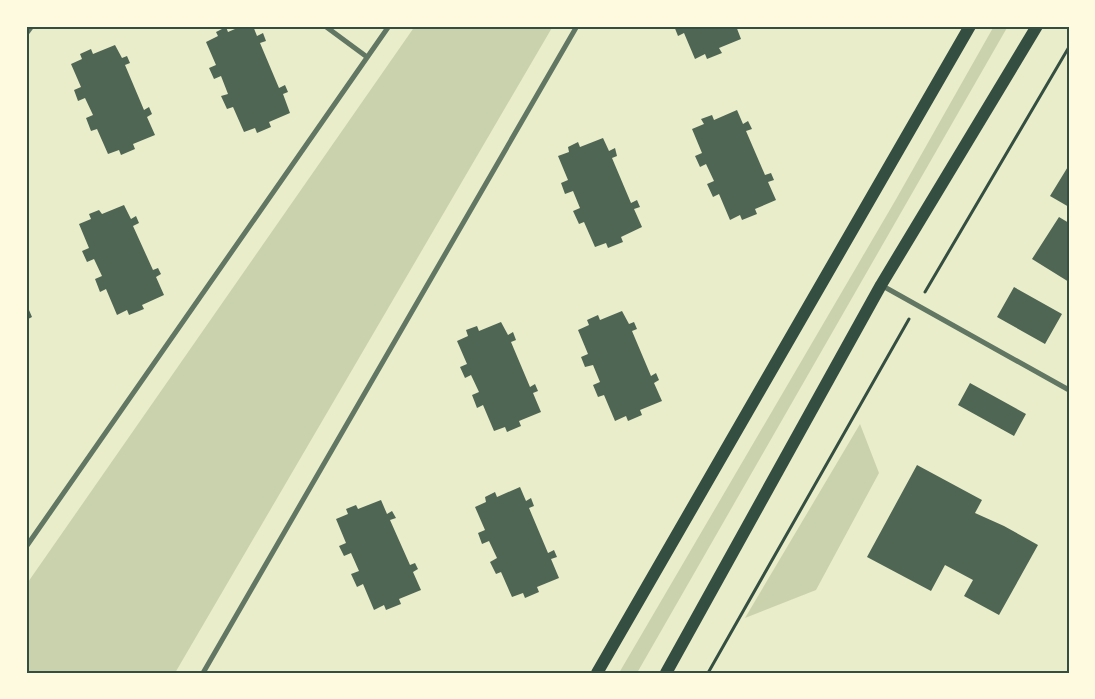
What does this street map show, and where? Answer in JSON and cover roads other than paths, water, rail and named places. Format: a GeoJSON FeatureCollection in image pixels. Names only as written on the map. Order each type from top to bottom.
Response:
{"type":"FeatureCollection","features":[{"type":"Feature","properties":{"kind":"main road"},"geometry":{"type":"LineString","coordinates":[[598,673],[970,26]]}},
{"type":"Feature","properties":{"kind":"main road"},"geometry":{"type":"LineString","coordinates":[[666,673],[881,285],[1037,26]]}},
{"type":"Feature","properties":{"kind":"street"},"geometry":{"type":"LineString","coordinates":[[26,34],[32,26]]}},
{"type":"Feature","properties":{"kind":"street"},"geometry":{"type":"LineString","coordinates":[[325,26],[367,57]]}},
{"type":"Feature","properties":{"kind":"street"},"geometry":{"type":"LineString","coordinates":[[26,547],[389,26]]}},
{"type":"Feature","properties":{"kind":"street"},"geometry":{"type":"LineString","coordinates":[[203,673],[577,26]]}},
{"type":"Feature","properties":{"kind":"street"},"geometry":{"type":"LineString","coordinates":[[881,285],[1069,390]]}}]}
